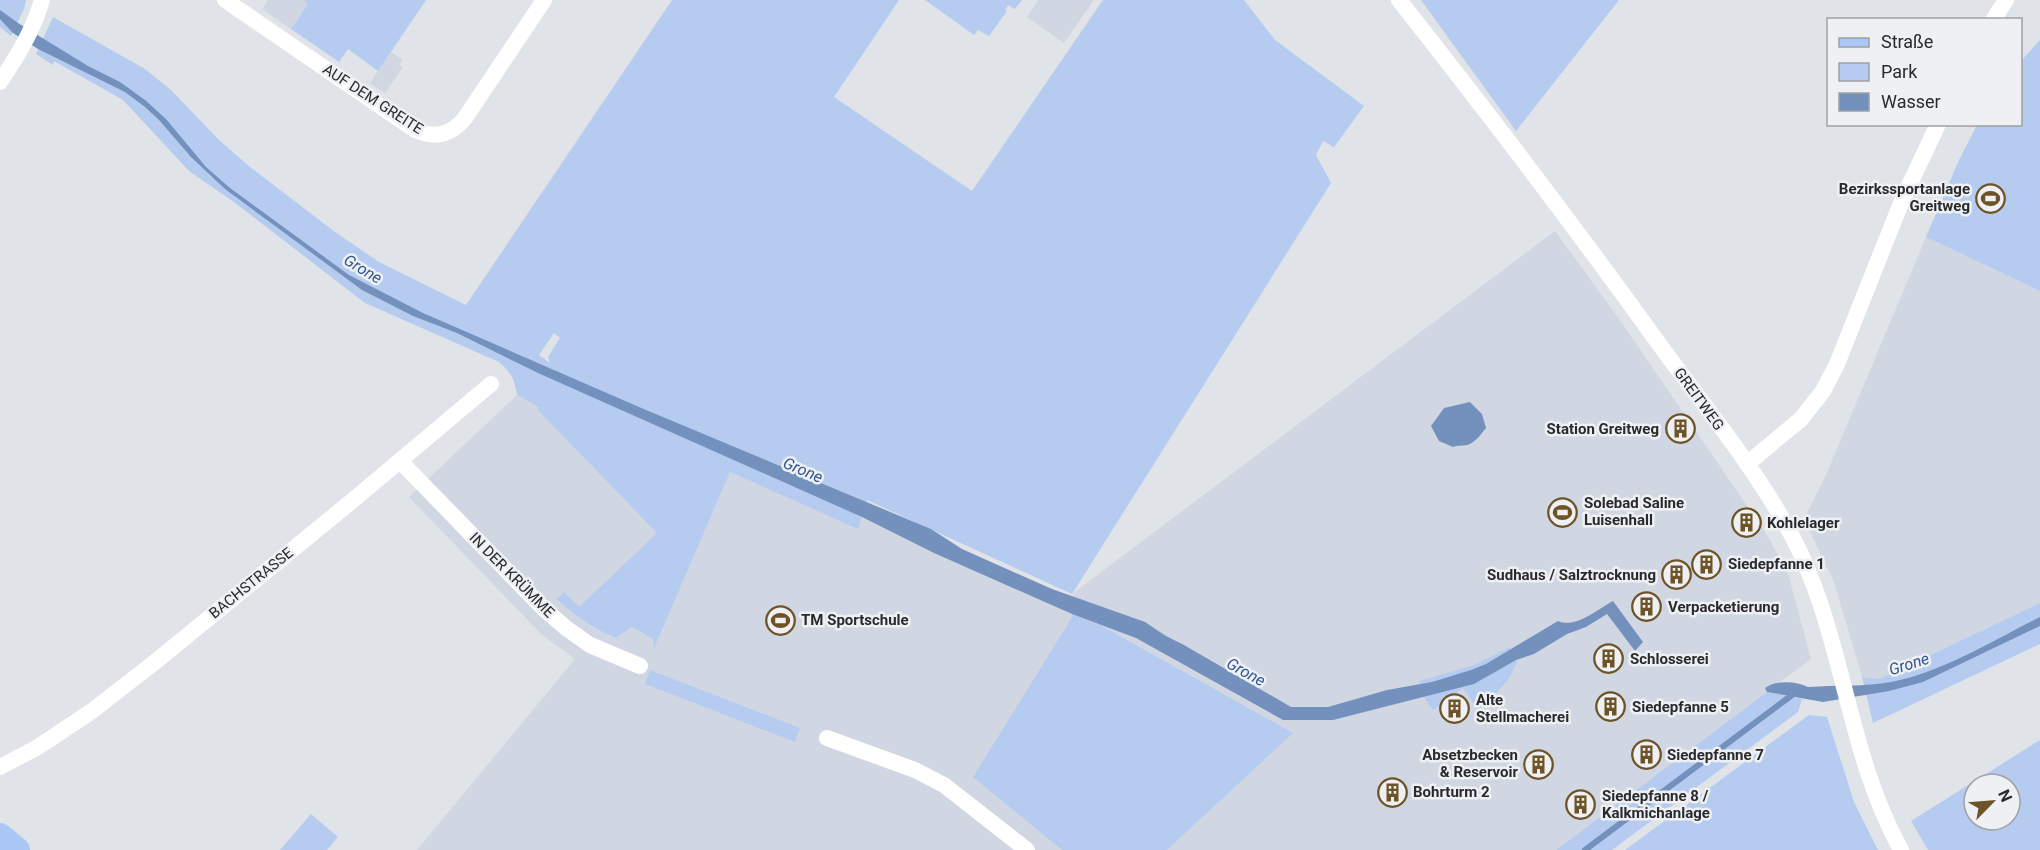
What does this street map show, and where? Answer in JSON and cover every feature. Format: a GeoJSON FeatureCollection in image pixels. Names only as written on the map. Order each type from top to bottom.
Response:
{"type":"FeatureCollection","features":[{"type":"Feature","properties":{"kind":"main road"},"geometry":{"type":"LineString","coordinates":[[0,836],[17,850]]}},
{"type":"Feature","properties":{"kind":"street"},"geometry":{"type":"LineString","coordinates":[[0,82],[25,44],[42,0]]}},
{"type":"Feature","properties":{"kind":"street","name":"AUF DEM GREITE"},"geometry":{"type":"LineString","coordinates":[[225,0],[415,130],[433,136],[451,132],[465,118],[544,0]]}},
{"type":"Feature","properties":{"kind":"street","name":"GREITWEG"},"geometry":{"type":"LineString","coordinates":[[1399,0],[1517,153],[1747,464],[1791,533],[1815,585],[1863,763],[1886,823],[1901,850]]}},
{"type":"Feature","properties":{"kind":"street"},"geometry":{"type":"LineString","coordinates":[[1994,18],[2006,0]]}},
{"type":"Feature","properties":{"kind":"street"},"geometry":{"type":"LineString","coordinates":[[1747,464],[1801,419],[1823,391],[1837,364],[1896,214],[1937,126]]}},
{"type":"Feature","properties":{"kind":"street","name":"BACHSTRASSE"},"geometry":{"type":"LineString","coordinates":[[0,767],[38,747],[92,711],[155,662],[491,384]]}},
{"type":"Feature","properties":{"kind":"street","name":"IN DER KRÜMME"},"geometry":{"type":"LineString","coordinates":[[400,461],[543,608],[566,628],[590,645],[640,666]]}},
{"type":"Feature","properties":{"kind":"street"},"geometry":{"type":"LineString","coordinates":[[826,738],[915,770],[944,785],[1027,850]]}},
{"type":"Feature","properties":{"kind":"shaded area"},"geometry":{"type":"Polygon","coordinates":[[[268,0],[303,0],[308,4],[291,29],[262,9],[268,0]]]}},
{"type":"Feature","properties":{"kind":"shaded area"},"geometry":{"type":"Polygon","coordinates":[[[1038,0],[1094,0],[1064,43],[1027,17],[1038,0]]]}},
{"type":"Feature","properties":{"kind":"shaded area"},"geometry":{"type":"Polygon","coordinates":[[[391,52],[403,60],[399,65],[403,67],[385,93],[370,83],[391,52]]]}},
{"type":"Feature","properties":{"kind":"shaded area"},"geometry":{"type":"Polygon","coordinates":[[[1555,231],[1622,323],[1769,538],[1789,577],[1811,659],[1556,850],[417,850],[575,659],[541,634],[409,497],[517,395],[558,418],[705,477],[607,634],[616,638],[632,627],[653,639],[655,647],[730,472],[857,528],[862,517],[934,553],[1072,614],[1101,624],[1072,594],[1555,231]]]}},
{"type":"Feature","properties":{"kind":"shaded area"},"geometry":{"type":"Polygon","coordinates":[[[1926,237],[2040,291],[2040,603],[1880,679],[1862,677],[1834,582],[1804,519],[1826,475],[1926,237]]]}},
{"type":"Feature","properties":{"kind":"green space"},"geometry":{"type":"Polygon","coordinates":[[[0,0],[26,0],[11,36],[0,27],[0,0]]]}},
{"type":"Feature","properties":{"kind":"green space"},"geometry":{"type":"Polygon","coordinates":[[[303,0],[426,0],[378,71],[348,49],[339,62],[291,29],[308,4],[303,0]]]}},
{"type":"Feature","properties":{"kind":"green space"},"geometry":{"type":"Polygon","coordinates":[[[672,0],[899,0],[834,97],[972,191],[1103,0],[1244,0],[1275,40],[1364,106],[1334,147],[1323,141],[1316,155],[1331,183],[1072,594],[867,500],[858,529],[730,472],[654,649],[653,639],[632,627],[616,638],[585,621],[557,599],[564,592],[579,607],[657,533],[537,409],[540,408],[517,395],[512,377],[507,370],[499,362],[365,303],[234,202],[189,171],[123,100],[54,61],[53,65],[36,54],[53,17],[145,69],[171,90],[219,140],[250,167],[335,232],[379,262],[466,305],[672,0]],[[554,333],[539,355],[550,363],[548,357],[560,338],[554,333]]]}},
{"type":"Feature","properties":{"kind":"green space"},"geometry":{"type":"Polygon","coordinates":[[[925,0],[1022,0],[1015,9],[1008,5],[1005,10],[1007,11],[989,36],[978,30],[974,35],[925,0]]]}},
{"type":"Feature","properties":{"kind":"green space"},"geometry":{"type":"Polygon","coordinates":[[[1421,0],[1619,0],[1516,131],[1421,0]]]}},
{"type":"Feature","properties":{"kind":"green space","name":"Bezirkssportanlage Greitweg"},"geometry":{"type":"Polygon","coordinates":[[[2040,40],[2040,291],[1926,237],[1959,160],[1976,126],[2022,126],[2022,60],[2040,40]]]}},
{"type":"Feature","properties":{"kind":"green space"},"geometry":{"type":"Polygon","coordinates":[[[2040,603],[2040,644],[1873,723],[1862,677],[1880,679],[2040,603]]]}},
{"type":"Feature","properties":{"kind":"green space"},"geometry":{"type":"Polygon","coordinates":[[[1072,614],[1102,626],[1293,733],[1167,850],[1062,850],[973,777],[1072,614]]]}},
{"type":"Feature","properties":{"kind":"green space"},"geometry":{"type":"Polygon","coordinates":[[[1510,647],[1517,662],[1514,669],[1501,688],[1478,709],[1463,688],[1433,710],[1426,701],[1419,681],[1474,665],[1510,647]]]}},
{"type":"Feature","properties":{"kind":"green space"},"geometry":{"type":"Polygon","coordinates":[[[650,670],[800,728],[795,742],[645,684],[650,670]]]}},
{"type":"Feature","properties":{"kind":"green space"},"geometry":{"type":"Polygon","coordinates":[[[1767,692],[1802,699],[1798,712],[1612,850],[1556,850],[1767,692]]]}},
{"type":"Feature","properties":{"kind":"green space"},"geometry":{"type":"Polygon","coordinates":[[[1809,715],[1827,717],[1854,802],[1878,850],[1625,850],[1809,715]]]}},
{"type":"Feature","properties":{"kind":"green space"},"geometry":{"type":"Polygon","coordinates":[[[2040,740],[2040,850],[1928,850],[1911,821],[1962,789],[1962,832],[2022,832],[2022,772],[1989,772],[2040,740]]]}},
{"type":"Feature","properties":{"kind":"green space"},"geometry":{"type":"Polygon","coordinates":[[[311,814],[338,837],[327,850],[280,850],[311,814]]]}},
{"type":"Feature","properties":{"kind":"water"},"geometry":{"type":"Polygon","coordinates":[[[0,10],[88,66],[120,82],[145,100],[166,119],[206,167],[230,188],[349,275],[423,313],[639,407],[931,529],[962,549],[1052,589],[1145,622],[1291,707],[1328,707],[1387,690],[1432,682],[1471,670],[1486,664],[1558,621],[1565,623],[1579,620],[1613,601],[1643,642],[1635,651],[1607,614],[1474,684],[1333,720],[1283,720],[1136,638],[1072,614],[934,553],[862,517],[538,373],[362,290],[225,189],[191,157],[145,107],[125,92],[38,49],[13,33],[0,19],[0,10]]]}},
{"type":"Feature","properties":{"kind":"water"},"geometry":{"type":"Polygon","coordinates":[[[1470,402],[1482,414],[1486,428],[1476,440],[1467,445],[1453,447],[1439,441],[1431,426],[1444,408],[1470,402]]]}},
{"type":"Feature","properties":{"kind":"water"},"geometry":{"type":"Polygon","coordinates":[[[2040,617],[2040,626],[1923,682],[1889,691],[1823,702],[1767,692],[1765,688],[1780,683],[1808,687],[1881,684],[1910,678],[1948,664],[2040,617]]]}},
{"type":"Feature","properties":{"kind":"waterway"},"geometry":{"type":"LineString","coordinates":[[1585,850],[1796,692]]}},
{"type":"Feature","properties":{"kind":"place","name":"Bezirkssportanlage Greitweg"},"geometry":{"type":"Point","coordinates":[1991,198]}},
{"type":"Feature","properties":{"kind":"place","name":"Station Greitweg"},"geometry":{"type":"Point","coordinates":[1680,429]}},
{"type":"Feature","properties":{"kind":"place","name":"Solebad Saline Luisenhall"},"geometry":{"type":"Point","coordinates":[1563,512]}},
{"type":"Feature","properties":{"kind":"place","name":"Kohlelager"},"geometry":{"type":"Point","coordinates":[1746,523]}},
{"type":"Feature","properties":{"kind":"place","name":"Siedepfanne 1"},"geometry":{"type":"Point","coordinates":[1707,564]}},
{"type":"Feature","properties":{"kind":"place","name":"Sudhaus / Salztrocknung"},"geometry":{"type":"Point","coordinates":[1677,575]}},
{"type":"Feature","properties":{"kind":"place","name":"Verpacketierung"},"geometry":{"type":"Point","coordinates":[1647,607]}},
{"type":"Feature","properties":{"kind":"place","name":"TM Sportschule"},"geometry":{"type":"Point","coordinates":[780,620]}},
{"type":"Feature","properties":{"kind":"place","name":"Schlosserei"},"geometry":{"type":"Point","coordinates":[1609,659]}},
{"type":"Feature","properties":{"kind":"place","name":"Siedepfanne 5"},"geometry":{"type":"Point","coordinates":[1611,707]}},
{"type":"Feature","properties":{"kind":"place","name":"Alte Stellmacherei"},"geometry":{"type":"Point","coordinates":[1455,709]}},
{"type":"Feature","properties":{"kind":"place","name":"Siedepfanne 7"},"geometry":{"type":"Point","coordinates":[1646,755]}},
{"type":"Feature","properties":{"kind":"place","name":"Absetzbecken & Reservoir"},"geometry":{"type":"Point","coordinates":[1539,764]}},
{"type":"Feature","properties":{"kind":"place","name":"Bohrturm 2"},"geometry":{"type":"Point","coordinates":[1392,792]}},
{"type":"Feature","properties":{"kind":"place","name":"Siedepfanne 8 / Kalkmichanlage"},"geometry":{"type":"Point","coordinates":[1581,805]}},
{"type":"Feature","properties":{"kind":"water label","name":"Grone"},"geometry":{"type":"Point","coordinates":[363,269]}},
{"type":"Feature","properties":{"kind":"water label","name":"Grone"},"geometry":{"type":"Point","coordinates":[803,470]}},
{"type":"Feature","properties":{"kind":"water label","name":"Grone"},"geometry":{"type":"Point","coordinates":[1909,664]}},
{"type":"Feature","properties":{"kind":"water label","name":"Grone"},"geometry":{"type":"Point","coordinates":[1246,672]}}]}
